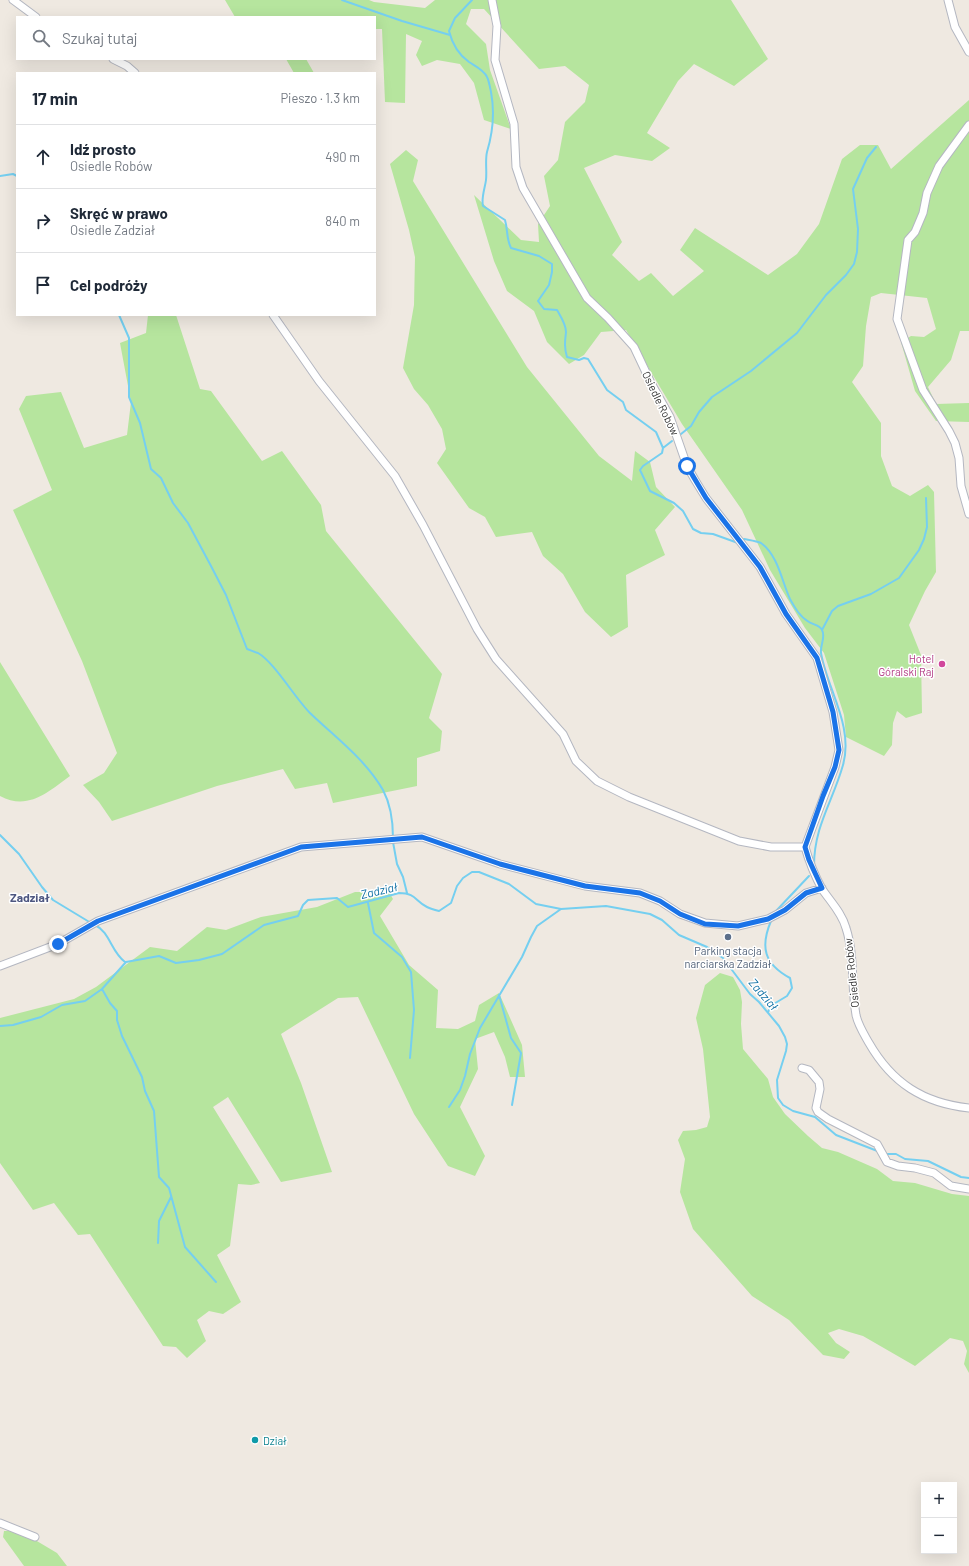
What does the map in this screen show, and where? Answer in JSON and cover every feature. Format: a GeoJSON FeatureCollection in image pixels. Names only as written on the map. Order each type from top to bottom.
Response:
{"type":"FeatureCollection","features":[{"type":"Feature","properties":{"kind":"street"},"geometry":{"type":"LineString","coordinates":[[13,0],[35,16]]}},
{"type":"Feature","properties":{"kind":"street","name":"Osiedle Robów"},"geometry":{"type":"LineString","coordinates":[[492,0],[497,26],[495,60],[514,124],[516,167],[523,188],[587,298],[608,318],[634,347],[651,383],[670,417],[687,466],[695,480],[706,498],[760,567],[786,614],[817,658],[833,712],[839,750],[835,767],[805,847],[809,860],[822,888],[836,908],[846,927],[853,968],[856,1016],[877,1056],[898,1081],[915,1092],[938,1101],[969,1108]]}},
{"type":"Feature","properties":{"kind":"street"},"geometry":{"type":"LineString","coordinates":[[948,0],[955,27],[969,52]]}},
{"type":"Feature","properties":{"kind":"street"},"geometry":{"type":"LineString","coordinates":[[115,60],[127,66],[134,72]]}},
{"type":"Feature","properties":{"kind":"street"},"geometry":{"type":"LineString","coordinates":[[969,125],[940,166],[927,193],[923,213],[915,232],[908,240],[897,319],[923,390],[949,430],[955,443],[959,458],[962,486],[969,514]]}},
{"type":"Feature","properties":{"kind":"street"},"geometry":{"type":"LineString","coordinates":[[274,316],[319,381],[395,476],[423,525],[477,629],[496,659],[563,734],[576,761],[597,781],[629,797],[739,841],[771,847],[805,847]]}},
{"type":"Feature","properties":{"kind":"street"},"geometry":{"type":"LineString","coordinates":[[0,966],[58,944],[98,921],[301,847],[422,837],[500,864],[585,886],[640,893],[660,901],[680,914],[705,924],[738,926],[768,919],[781,912],[800,897],[822,888]]}},
{"type":"Feature","properties":{"kind":"street"},"geometry":{"type":"LineString","coordinates":[[802,1068],[809,1070],[818,1082],[820,1089],[816,1108],[818,1112],[828,1119],[872,1141],[892,1164],[934,1173],[951,1186],[969,1189]]}},
{"type":"Feature","properties":{"kind":"street"},"geometry":{"type":"LineString","coordinates":[[0,1522],[35,1537]]}},
{"type":"Feature","properties":{"kind":"green space"},"geometry":{"type":"Polygon","coordinates":[[[225,0],[369,0],[374,2],[425,8],[435,0],[731,0],[768,59],[734,86],[694,64],[678,81],[647,133],[670,148],[652,161],[615,155],[584,168],[622,242],[612,255],[639,281],[651,273],[673,296],[704,271],[680,250],[695,228],[768,275],[797,254],[819,224],[842,159],[860,145],[878,145],[891,169],[969,100],[969,331],[960,331],[951,360],[928,387],[936,404],[969,403],[969,422],[936,421],[915,391],[901,342],[911,336],[924,337],[936,329],[927,298],[881,293],[871,297],[866,326],[863,366],[852,382],[881,423],[881,456],[892,486],[910,496],[928,485],[934,492],[936,572],[909,625],[921,655],[922,713],[906,718],[897,711],[893,723],[892,745],[884,756],[846,737],[844,715],[824,653],[805,628],[770,570],[742,510],[682,424],[626,330],[601,332],[584,355],[569,364],[547,342],[534,311],[507,291],[494,261],[474,195],[521,240],[539,242],[538,224],[550,206],[544,176],[558,160],[565,122],[585,102],[589,85],[565,66],[539,69],[484,9],[471,9],[466,24],[486,44],[490,70],[511,129],[484,120],[474,83],[460,64],[437,60],[422,66],[416,55],[422,41],[406,34],[405,103],[385,102],[382,29],[376,29],[376,16],[234,16],[225,0]]]}},
{"type":"Feature","properties":{"kind":"green space"},"geometry":{"type":"Polygon","coordinates":[[[287,60],[307,60],[313,72],[293,72],[287,60]]]}},
{"type":"Feature","properties":{"kind":"green space"},"geometry":{"type":"Polygon","coordinates":[[[406,150],[418,160],[413,181],[527,367],[599,456],[632,481],[635,451],[650,462],[656,487],[675,507],[655,530],[665,555],[626,575],[628,627],[611,637],[585,612],[563,574],[543,556],[532,532],[496,537],[485,517],[469,508],[437,463],[446,449],[442,429],[428,405],[414,389],[403,368],[414,305],[415,257],[409,230],[390,164],[406,150]]]}},
{"type":"Feature","properties":{"kind":"green space"},"geometry":{"type":"Polygon","coordinates":[[[148,316],[176,316],[200,389],[211,391],[262,461],[282,451],[321,505],[326,531],[442,674],[429,718],[442,731],[440,751],[417,758],[417,786],[333,803],[327,783],[295,789],[283,769],[217,786],[112,821],[99,802],[83,785],[104,773],[117,753],[82,661],[13,510],[52,490],[19,409],[26,396],[61,392],[84,448],[127,435],[131,402],[120,343],[146,333],[148,316]]]}},
{"type":"Feature","properties":{"kind":"green space"},"geometry":{"type":"Polygon","coordinates":[[[0,662],[70,776],[46,793],[29,800],[10,800],[0,796],[0,662]]]}},
{"type":"Feature","properties":{"kind":"green space"},"geometry":{"type":"Polygon","coordinates":[[[355,892],[389,892],[393,899],[380,916],[409,965],[438,990],[436,1028],[458,1029],[475,1021],[479,1005],[499,993],[522,1045],[525,1077],[510,1077],[505,1057],[494,1032],[475,1039],[478,1069],[460,1107],[485,1156],[475,1176],[448,1166],[414,1114],[358,997],[338,998],[281,1034],[301,1083],[332,1172],[281,1182],[228,1097],[213,1107],[260,1183],[251,1185],[238,1184],[230,1246],[217,1255],[241,1302],[223,1314],[209,1311],[197,1320],[206,1341],[187,1358],[176,1347],[163,1346],[90,1234],[78,1235],[54,1203],[33,1210],[0,1163],[0,1018],[74,999],[96,987],[150,947],[177,951],[207,927],[226,930],[261,917],[317,907],[355,892]]]}},
{"type":"Feature","properties":{"kind":"green space"},"geometry":{"type":"Polygon","coordinates":[[[720,973],[733,977],[740,990],[742,1002],[741,1024],[743,1049],[768,1079],[773,1097],[785,1114],[808,1136],[822,1148],[838,1152],[877,1169],[893,1181],[915,1183],[952,1194],[969,1196],[969,1373],[964,1364],[967,1351],[963,1341],[950,1338],[915,1366],[863,1336],[839,1329],[828,1333],[836,1343],[850,1352],[844,1359],[823,1355],[789,1320],[752,1296],[693,1229],[680,1192],[685,1159],[678,1140],[683,1131],[707,1127],[710,1117],[703,1049],[696,1018],[705,985],[720,973]]]}},
{"type":"Feature","properties":{"kind":"green space"},"geometry":{"type":"Polygon","coordinates":[[[4,1531],[20,1531],[57,1553],[67,1566],[24,1566],[3,1537],[4,1531]]]}},
{"type":"Feature","properties":{"kind":"waterway"},"geometry":{"type":"LineString","coordinates":[[342,0],[402,21],[450,35]]}},
{"type":"Feature","properties":{"kind":"waterway"},"geometry":{"type":"LineString","coordinates":[[472,0],[455,18],[449,31],[454,44],[462,56],[482,70],[486,75],[491,92],[493,122],[486,155],[486,183],[483,196],[483,206],[505,220],[508,241],[511,248],[539,256],[552,264],[549,285],[538,301],[544,309],[557,310],[562,318],[566,329],[565,347],[567,357],[579,360],[584,358],[588,359],[607,390],[623,402],[626,410],[656,432],[663,448],[662,453],[643,466],[640,470],[650,491],[674,503],[683,511],[693,529],[701,533],[713,534],[738,543]]}},
{"type":"Feature","properties":{"kind":"waterway"},"geometry":{"type":"LineString","coordinates":[[681,434],[691,426],[699,412],[712,397],[751,371],[797,333],[826,295],[846,275],[854,264],[857,252],[858,229],[853,189],[867,158],[876,147]]}},
{"type":"Feature","properties":{"kind":"waterway"},"geometry":{"type":"LineString","coordinates":[[0,176],[13,174],[16,176]]}},
{"type":"Feature","properties":{"kind":"waterway"},"geometry":{"type":"LineString","coordinates":[[119,316],[129,338],[129,397],[140,423],[151,469],[161,478],[173,503],[188,523],[211,566],[226,595],[247,649],[258,653],[271,664],[310,713],[350,749],[368,768],[383,790],[390,807],[393,838]]}},
{"type":"Feature","properties":{"kind":"waterway"},"geometry":{"type":"LineString","coordinates":[[663,448],[672,441]]}},
{"type":"Feature","properties":{"kind":"waterway"},"geometry":{"type":"LineString","coordinates":[[822,630],[832,611],[838,606],[871,594],[899,578],[919,550],[924,539],[927,527],[926,498]]}},
{"type":"Feature","properties":{"kind":"waterway"},"geometry":{"type":"LineString","coordinates":[[744,539],[759,542],[767,548],[776,562],[790,599],[796,609],[806,620],[821,628],[823,633],[821,653],[824,667],[842,722],[845,736],[845,750],[839,778],[817,838],[814,866]]}},
{"type":"Feature","properties":{"kind":"waterway"},"geometry":{"type":"LineString","coordinates":[[0,835],[19,854],[53,900],[91,923]]}},
{"type":"Feature","properties":{"kind":"waterway"},"geometry":{"type":"LineString","coordinates":[[393,842],[397,864],[403,877],[407,893]]}},
{"type":"Feature","properties":{"kind":"waterway","name":"Zadział"},"geometry":{"type":"LineString","coordinates":[[0,1026],[13,1025],[41,1017],[62,1005],[85,1001],[102,989],[126,962],[159,956],[176,963],[199,960],[222,954],[264,925],[298,916],[303,905],[308,900],[337,898],[348,907],[399,893],[405,893],[409,894],[423,905],[439,911],[451,903],[457,886],[463,878],[472,872],[479,872],[509,884],[536,904],[561,909],[606,906],[650,914],[662,920],[679,935],[707,947],[723,958],[750,994],[759,1002],[779,1026],[785,1037],[787,1044],[786,1051],[777,1080],[778,1098],[783,1105],[793,1111],[815,1117],[836,1135],[880,1152]]}},
{"type":"Feature","properties":{"kind":"waterway"},"geometry":{"type":"LineString","coordinates":[[776,911],[809,876]]}},
{"type":"Feature","properties":{"kind":"waterway"},"geometry":{"type":"LineString","coordinates":[[368,903],[374,933],[402,957],[411,972],[414,1010],[410,1058]]}},
{"type":"Feature","properties":{"kind":"waterway"},"geometry":{"type":"LineString","coordinates":[[449,1107],[460,1090],[470,1054],[480,1028],[522,957],[537,926],[561,909]]}},
{"type":"Feature","properties":{"kind":"waterway"},"geometry":{"type":"LineString","coordinates":[[768,1012],[772,1005],[787,996],[792,988],[790,978],[781,973],[775,967],[767,954],[765,947],[771,921]]}},
{"type":"Feature","properties":{"kind":"waterway"},"geometry":{"type":"LineString","coordinates":[[95,925],[104,932],[120,958],[125,962]]}},
{"type":"Feature","properties":{"kind":"waterway"},"geometry":{"type":"LineString","coordinates":[[102,989],[110,1003],[117,1011],[117,1020],[122,1036],[142,1077],[145,1091],[154,1111],[159,1177],[169,1188],[185,1247],[216,1282]]}},
{"type":"Feature","properties":{"kind":"waterway"},"geometry":{"type":"LineString","coordinates":[[499,995],[511,1038],[521,1053],[512,1105]]}},
{"type":"Feature","properties":{"kind":"waterway","name":"Zadział"},"geometry":{"type":"LineString","coordinates":[[884,1154],[896,1154],[905,1159],[928,1161],[961,1177],[969,1178]]}},
{"type":"Feature","properties":{"kind":"waterway"},"geometry":{"type":"LineString","coordinates":[[158,1243],[159,1221],[171,1197]]}},
{"type":"Feature","properties":{"kind":"place","name":"Hotel Góralski Raj"},"geometry":{"type":"Point","coordinates":[942,664]}},
{"type":"Feature","properties":{"kind":"place","name":"Parking stacja narciarska Zadział"},"geometry":{"type":"Point","coordinates":[728,937]}},
{"type":"Feature","properties":{"kind":"place","name":"Dział"},"geometry":{"type":"Point","coordinates":[255,1440]}},
{"type":"Feature","properties":{"kind":"district","name":"Zadział"},"geometry":{"type":"Point","coordinates":[30,897]}},
{"type":"Feature","properties":{"kind":"route"},"geometry":{"type":"LineString","coordinates":[[58,944],[98,921],[301,847],[334,843],[422,837],[500,864],[585,886],[640,893],[660,901],[680,914],[705,924],[738,926],[768,919],[785,910],[806,893],[822,888],[809,860],[805,847],[835,767],[839,750],[833,712],[817,658],[786,614],[760,567],[706,498],[687,466]]}}]}
